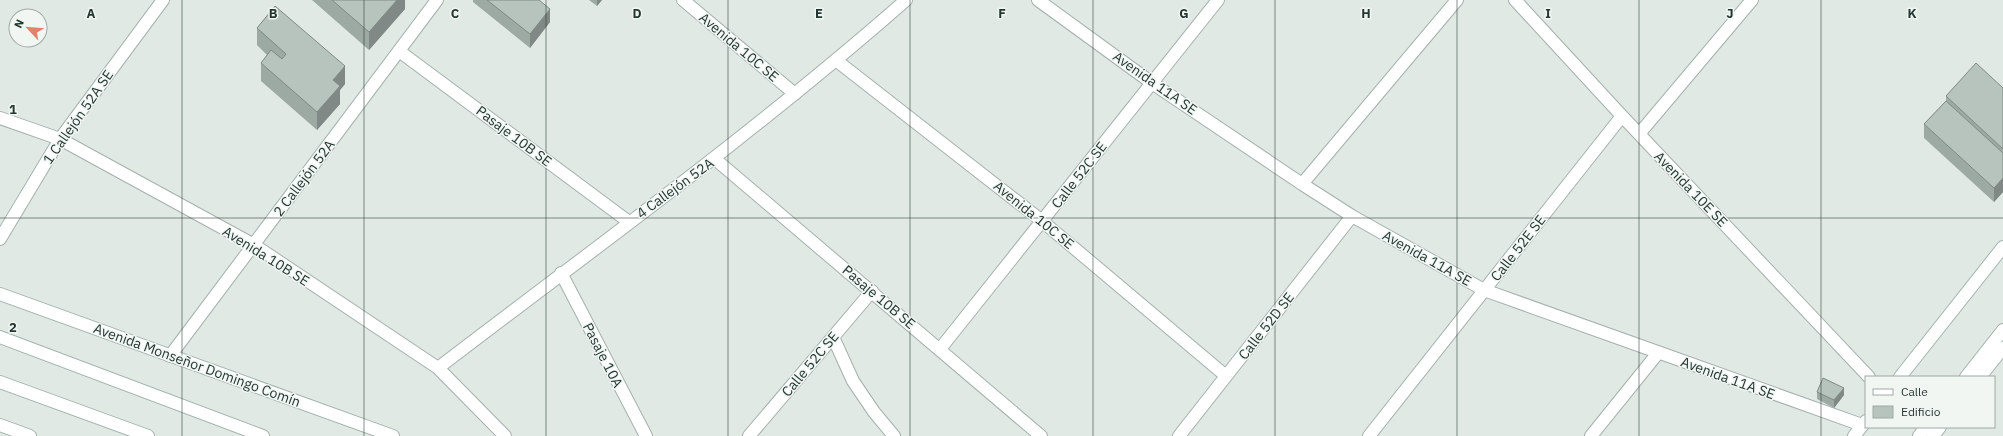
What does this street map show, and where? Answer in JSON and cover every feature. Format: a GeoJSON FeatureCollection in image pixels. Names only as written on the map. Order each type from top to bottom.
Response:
{"type":"FeatureCollection","features":[{"type":"Feature","properties":{"kind":"street","name":"1 Callejón 52A SE"},"geometry":{"type":"LineString","coordinates":[[0,239],[60,139],[163,0]]}},
{"type":"Feature","properties":{"kind":"street","name":"2 Callejón 52A"},"geometry":{"type":"LineString","coordinates":[[170,356],[437,0]]}},
{"type":"Feature","properties":{"kind":"street","name":"Avenida 10C SE"},"geometry":{"type":"LineString","coordinates":[[683,0],[795,94]]}},
{"type":"Feature","properties":{"kind":"street","name":"4 Callejón 52A"},"geometry":{"type":"LineString","coordinates":[[438,368],[561,273],[715,159],[837,61],[906,0]]}},
{"type":"Feature","properties":{"kind":"street","name":"Avenida 11A SE"},"geometry":{"type":"LineString","coordinates":[[1038,0],[1152,82],[1302,184],[1352,216],[1484,290],[1658,353],[1864,423]]}},
{"type":"Feature","properties":{"kind":"street","name":"Calle 52C SE"},"geometry":{"type":"LineString","coordinates":[[940,349],[1218,0]]}},
{"type":"Feature","properties":{"kind":"street"},"geometry":{"type":"LineString","coordinates":[[1302,184],[1457,0]]}},
{"type":"Feature","properties":{"kind":"street","name":"Avenida 10E SE"},"geometry":{"type":"LineString","coordinates":[[1515,0],[1622,116],[1868,376]]}},
{"type":"Feature","properties":{"kind":"street"},"geometry":{"type":"LineString","coordinates":[[1639,134],[1752,0]]}},
{"type":"Feature","properties":{"kind":"street","name":"Pasaje 10B SE"},"geometry":{"type":"LineString","coordinates":[[399,51],[629,222]]}},
{"type":"Feature","properties":{"kind":"street","name":"Avenida 10C SE"},"geometry":{"type":"LineString","coordinates":[[837,61],[1042,221],[1226,376]]}},
{"type":"Feature","properties":{"kind":"street","name":"Calle 52E SE"},"geometry":{"type":"LineString","coordinates":[[1369,436],[1622,116]]}},
{"type":"Feature","properties":{"kind":"street","name":"Avenida 10B SE"},"geometry":{"type":"LineString","coordinates":[[0,118],[60,139],[254,245],[438,368],[505,436]]}},
{"type":"Feature","properties":{"kind":"street","name":"Pasaje 10B SE"},"geometry":{"type":"LineString","coordinates":[[715,159],[1041,436]]}},
{"type":"Feature","properties":{"kind":"street","name":"Calle 52D SE"},"geometry":{"type":"LineString","coordinates":[[1179,436],[1352,216]]}},
{"type":"Feature","properties":{"kind":"street"},"geometry":{"type":"LineString","coordinates":[[1901,376],[2003,247]]}},
{"type":"Feature","properties":{"kind":"street","name":"Pasaje 10A"},"geometry":{"type":"LineString","coordinates":[[561,273],[646,436]]}},
{"type":"Feature","properties":{"kind":"street","name":"Calle 52C SE"},"geometry":{"type":"LineString","coordinates":[[749,436],[872,291]]}},
{"type":"Feature","properties":{"kind":"street","name":"Avenida Monseñor Domingo Comín"},"geometry":{"type":"LineString","coordinates":[[0,294],[393,436]]}},
{"type":"Feature","properties":{"kind":"street"},"geometry":{"type":"LineString","coordinates":[[1967,376],[2003,330]]}},
{"type":"Feature","properties":{"kind":"street"},"geometry":{"type":"LineString","coordinates":[[0,337],[263,436]]}},
{"type":"Feature","properties":{"kind":"street"},"geometry":{"type":"LineString","coordinates":[[833,337],[853,380],[874,412],[894,436]]}},
{"type":"Feature","properties":{"kind":"street"},"geometry":{"type":"LineString","coordinates":[[1981,376],[2003,348]]}},
{"type":"Feature","properties":{"kind":"street"},"geometry":{"type":"LineString","coordinates":[[1591,436],[1658,353]]}},
{"type":"Feature","properties":{"kind":"street"},"geometry":{"type":"LineString","coordinates":[[0,382],[148,436]]}},
{"type":"Feature","properties":{"kind":"street"},"geometry":{"type":"LineString","coordinates":[[1854,436],[1864,423]]}},
{"type":"Feature","properties":{"kind":"street"},"geometry":{"type":"LineString","coordinates":[[0,425],[30,436]]}},
{"type":"Feature","properties":{"kind":"street"},"geometry":{"type":"LineString","coordinates":[[1919,436],[1925,428]]}},
{"type":"Feature","properties":{"kind":"street"},"geometry":{"type":"LineString","coordinates":[[1932,436],[1939,428]]}},
{"type":"Feature","properties":{"kind":"building"},"geometry":{"type":"Polygon","coordinates":[[[332,0],[397,0],[369,32],[332,0]]]}},
{"type":"Feature","properties":{"kind":"building"},"geometry":{"type":"Polygon","coordinates":[[[487,0],[539,0],[550,9],[530,34],[487,0]]]}},
{"type":"Feature","properties":{"kind":"building"},"geometry":{"type":"Polygon","coordinates":[[[275,6],[345,66],[333,80],[340,86],[317,112],[261,63],[271,50],[282,59],[286,54],[257,28],[275,6]]]}},
{"type":"Feature","properties":{"kind":"building"},"geometry":{"type":"Polygon","coordinates":[[[1976,63],[2003,88],[2003,149],[1946,96],[1976,63]]]}},
{"type":"Feature","properties":{"kind":"building"},"geometry":{"type":"Polygon","coordinates":[[[1946,101],[2003,153],[2003,178],[1994,188],[1924,124],[1946,101]]]}},
{"type":"Feature","properties":{"kind":"building"},"geometry":{"type":"Polygon","coordinates":[[[1823,378],[1844,388],[1834,400],[1817,392],[1823,378]]]}}]}
